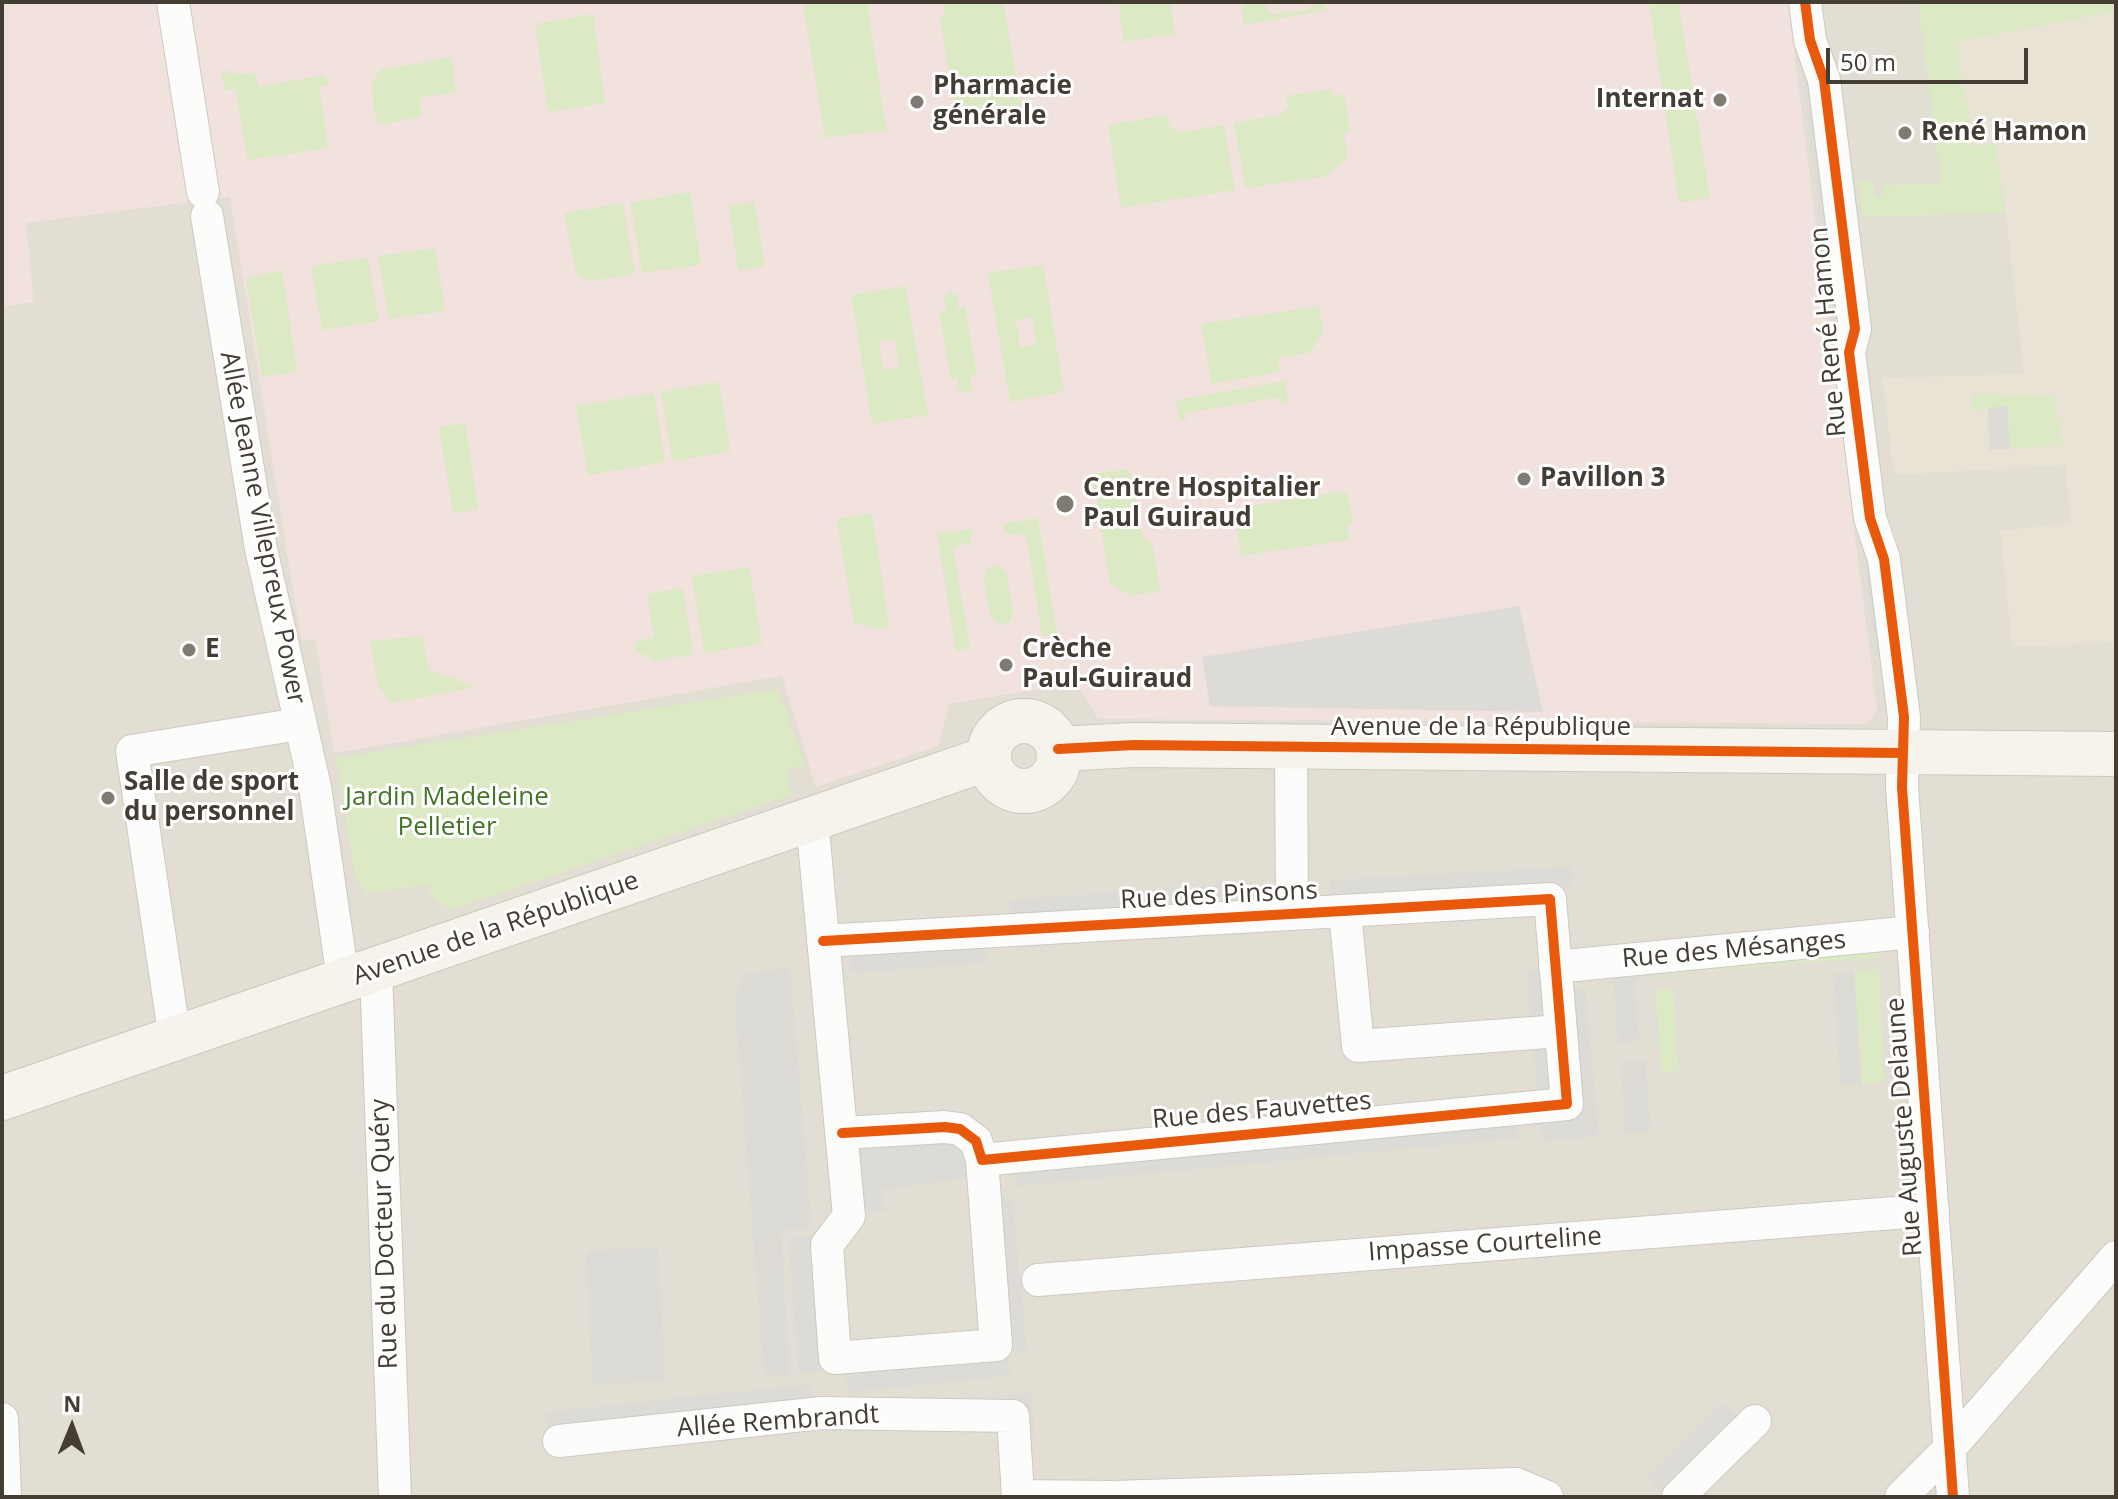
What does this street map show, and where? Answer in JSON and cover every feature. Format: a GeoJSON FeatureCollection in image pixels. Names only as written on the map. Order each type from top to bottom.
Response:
{"type":"FeatureCollection","features":[{"type":"Feature","properties":{"kind":"main road","name":"Avenue de la République"},"geometry":{"type":"LineString","coordinates":[[2,1098],[989,758],[997,779],[1017,790],[1029,791],[1040,788],[1056,771],[1058,749],[1134,745],[1291,749],[2116,754]]}},
{"type":"Feature","properties":{"kind":"street","name":"Allée Jeanne Villepreux Power"},"geometry":{"type":"LineString","coordinates":[[173,2],[261,549],[315,787],[341,965],[361,976]]}},
{"type":"Feature","properties":{"kind":"street","name":"Rue René Hamon"},"geometry":{"type":"LineString","coordinates":[[1805,2],[1810,40],[1824,80],[1855,329],[1849,352],[1870,518],[1884,559],[1904,717],[1903,753]]}},
{"type":"Feature","properties":{"kind":"street"},"geometry":{"type":"LineString","coordinates":[[175,1039],[132,751],[299,724]]}},
{"type":"Feature","properties":{"kind":"street"},"geometry":{"type":"LineString","coordinates":[[1291,749],[1292,912]]}},
{"type":"Feature","properties":{"kind":"street","name":"Rue Auguste Delaune"},"geometry":{"type":"LineString","coordinates":[[1903,753],[1902,787],[1953,1497]]}},
{"type":"Feature","properties":{"kind":"street"},"geometry":{"type":"LineString","coordinates":[[812,820],[849,1216],[827,1245],[835,1358],[996,1345],[982,1160],[976,1141],[960,1129],[945,1127],[842,1133]]}},
{"type":"Feature","properties":{"kind":"street","name":"Rue des Pinsons"},"geometry":{"type":"LineString","coordinates":[[823,941],[1550,899],[1555,967]]}},
{"type":"Feature","properties":{"kind":"street"},"geometry":{"type":"LineString","coordinates":[[1345,912],[1358,1046],[1560,1031]]}},
{"type":"Feature","properties":{"kind":"street","name":"Rue des Mésanges"},"geometry":{"type":"LineString","coordinates":[[1555,967],[1913,932]]}},
{"type":"Feature","properties":{"kind":"street","name":"Rue des Fauvettes"},"geometry":{"type":"LineString","coordinates":[[982,1160],[1567,1104],[1555,967]]}},
{"type":"Feature","properties":{"kind":"street","name":"Rue du Docteur Quéry"},"geometry":{"type":"LineString","coordinates":[[361,976],[395,1497]]}},
{"type":"Feature","properties":{"kind":"street","name":"Impasse Courteline"},"geometry":{"type":"LineString","coordinates":[[1038,1280],[1933,1210]]}},
{"type":"Feature","properties":{"kind":"street"},"geometry":{"type":"LineString","coordinates":[[1901,1497],[1949,1449],[2116,1257]]}},
{"type":"Feature","properties":{"kind":"street","name":"Allée Rembrandt"},"geometry":{"type":"LineString","coordinates":[[559,1441],[822,1413],[1013,1416],[1018,1497],[1113,1497],[1516,1484],[1547,1497]]}},
{"type":"Feature","properties":{"kind":"street"},"geometry":{"type":"LineString","coordinates":[[2,1419],[5,1497]]}},
{"type":"Feature","properties":{"kind":"street"},"geometry":{"type":"LineString","coordinates":[[1678,1497],[1755,1421]]}},
{"type":"Feature","properties":{"kind":"shaded area"},"geometry":{"type":"Polygon","coordinates":[[[2,2],[2116,2],[2116,1497],[2,1497],[2,2]]]}},
{"type":"Feature","properties":{"kind":"shaded area","name":"Centre Hospitalier Paul Guiraud"},"geometry":{"type":"Polygon","coordinates":[[[2,2],[1788,2],[1877,711],[1867,724],[1098,719],[1076,683],[949,704],[939,746],[816,787],[782,676],[334,753],[315,639],[301,640],[230,197],[26,223],[34,302],[2,307],[2,2]]]}},
{"type":"Feature","properties":{"kind":"shaded area"},"geometry":{"type":"Polygon","coordinates":[[[2111,2],[2116,32],[2116,642],[2012,647],[2000,531],[2071,523],[2065,465],[1894,475],[1882,378],[2024,374],[2002,183],[1964,183],[1944,23],[2111,2]]]}},
{"type":"Feature","properties":{"kind":"shaded area"},"geometry":{"type":"Polygon","coordinates":[[[1803,78],[1812,78],[1843,328],[1835,329],[1803,78]]]}},
{"type":"Feature","properties":{"kind":"shaded area"},"geometry":{"type":"Polygon","coordinates":[[[2007,406],[2010,449],[1989,450],[1988,408],[2007,406]]]}},
{"type":"Feature","properties":{"kind":"shaded area"},"geometry":{"type":"Polygon","coordinates":[[[1872,561],[1884,655],[1876,656],[1864,562],[1872,561]]]}},
{"type":"Feature","properties":{"kind":"shaded area"},"geometry":{"type":"Polygon","coordinates":[[[1519,606],[1543,712],[1210,706],[1202,657],[1519,606]]]}},
{"type":"Feature","properties":{"kind":"shaded area"},"geometry":{"type":"Polygon","coordinates":[[[1572,867],[1573,885],[1331,898],[1330,880],[1572,867]]]}},
{"type":"Feature","properties":{"kind":"shaded area"},"geometry":{"type":"Polygon","coordinates":[[[1257,882],[1259,900],[1010,918],[1009,900],[1257,882]]]}},
{"type":"Feature","properties":{"kind":"shaded area"},"geometry":{"type":"Polygon","coordinates":[[[984,941],[986,963],[850,973],[849,951],[984,941]]]}},
{"type":"Feature","properties":{"kind":"shaded area"},"geometry":{"type":"Polygon","coordinates":[[[790,967],[812,1228],[781,1231],[790,1375],[764,1375],[735,1004],[742,974],[790,967]]]}},
{"type":"Feature","properties":{"kind":"shaded area"},"geometry":{"type":"Polygon","coordinates":[[[1565,968],[1567,990],[1585,988],[1599,1136],[1542,1141],[1526,971],[1565,968]]]}},
{"type":"Feature","properties":{"kind":"shaded area"},"geometry":{"type":"Polygon","coordinates":[[[1634,971],[1639,1041],[1618,1043],[1613,973],[1634,971]]]}},
{"type":"Feature","properties":{"kind":"shaded area"},"geometry":{"type":"Polygon","coordinates":[[[1854,971],[1862,1084],[1840,1085],[1833,974],[1854,971]]]}},
{"type":"Feature","properties":{"kind":"shaded area"},"geometry":{"type":"Polygon","coordinates":[[[1645,1060],[1651,1132],[1626,1134],[1620,1062],[1645,1060]]]}},
{"type":"Feature","properties":{"kind":"shaded area"},"geometry":{"type":"Polygon","coordinates":[[[1326,1095],[1329,1116],[1263,1125],[1260,1105],[1326,1095]]]}},
{"type":"Feature","properties":{"kind":"shaded area"},"geometry":{"type":"Polygon","coordinates":[[[1516,1118],[1518,1138],[1016,1186],[1014,1166],[1516,1118]]]}},
{"type":"Feature","properties":{"kind":"shaded area"},"geometry":{"type":"Polygon","coordinates":[[[946,1134],[966,1152],[972,1177],[882,1190],[885,1211],[861,1214],[857,1144],[946,1134]]]}},
{"type":"Feature","properties":{"kind":"shaded area"},"geometry":{"type":"Polygon","coordinates":[[[1012,1196],[1027,1350],[1007,1352],[1010,1376],[848,1392],[845,1366],[1005,1350],[990,1198],[1012,1196]]]}},
{"type":"Feature","properties":{"kind":"shaded area"},"geometry":{"type":"Polygon","coordinates":[[[814,1236],[825,1371],[799,1374],[788,1238],[814,1236]]]}},
{"type":"Feature","properties":{"kind":"shaded area"},"geometry":{"type":"Polygon","coordinates":[[[658,1247],[665,1381],[592,1384],[586,1251],[658,1247]]]}},
{"type":"Feature","properties":{"kind":"shaded area"},"geometry":{"type":"Polygon","coordinates":[[[811,1384],[813,1401],[548,1429],[546,1412],[811,1384]]]}},
{"type":"Feature","properties":{"kind":"shaded area"},"geometry":{"type":"Polygon","coordinates":[[[1032,1392],[1035,1443],[1010,1445],[1007,1394],[1032,1392]]]}},
{"type":"Feature","properties":{"kind":"shaded area"},"geometry":{"type":"Polygon","coordinates":[[[1722,1402],[1738,1417],[1664,1493],[1647,1477],[1722,1402]]]}},
{"type":"Feature","properties":{"kind":"green space"},"geometry":{"type":"Polygon","coordinates":[[[803,2],[867,2],[886,130],[825,138],[803,2]]]}},
{"type":"Feature","properties":{"kind":"green space"},"geometry":{"type":"Polygon","coordinates":[[[938,2],[1003,2],[1021,107],[956,118],[940,17],[945,16],[943,3],[938,2]]]}},
{"type":"Feature","properties":{"kind":"green space"},"geometry":{"type":"Polygon","coordinates":[[[1118,2],[1170,2],[1175,34],[1124,42],[1118,2]]]}},
{"type":"Feature","properties":{"kind":"green space"},"geometry":{"type":"Polygon","coordinates":[[[1263,2],[1271,14],[1303,11],[1320,2],[1325,2],[1326,10],[1244,25],[1241,6],[1263,2]]]}},
{"type":"Feature","properties":{"kind":"green space"},"geometry":{"type":"Polygon","coordinates":[[[1649,2],[1678,2],[1710,198],[1679,203],[1649,2]]]}},
{"type":"Feature","properties":{"kind":"green space"},"geometry":{"type":"Polygon","coordinates":[[[1918,2],[2111,2],[2112,12],[1956,42],[1974,146],[1995,144],[2005,213],[1862,217],[1858,180],[1873,181],[1875,197],[1882,197],[1882,185],[1941,184],[1918,2]]]}},
{"type":"Feature","properties":{"kind":"green space"},"geometry":{"type":"Polygon","coordinates":[[[593,14],[605,103],[548,112],[535,24],[593,14]]]}},
{"type":"Feature","properties":{"kind":"green space"},"geometry":{"type":"Polygon","coordinates":[[[452,57],[456,92],[420,98],[421,117],[383,124],[376,121],[371,85],[380,70],[452,57]]]}},
{"type":"Feature","properties":{"kind":"green space"},"geometry":{"type":"Polygon","coordinates":[[[230,70],[235,74],[255,73],[259,87],[324,75],[330,84],[319,87],[328,148],[248,160],[235,89],[225,90],[221,74],[230,70]]]}},
{"type":"Feature","properties":{"kind":"green space"},"geometry":{"type":"Polygon","coordinates":[[[1331,89],[1332,96],[1344,94],[1350,132],[1344,134],[1347,157],[1328,176],[1245,188],[1234,123],[1281,115],[1288,107],[1286,96],[1331,89]]]}},
{"type":"Feature","properties":{"kind":"green space"},"geometry":{"type":"Polygon","coordinates":[[[1167,115],[1169,125],[1178,133],[1224,125],[1235,190],[1121,208],[1108,125],[1167,115]]]}},
{"type":"Feature","properties":{"kind":"green space"},"geometry":{"type":"Polygon","coordinates":[[[690,192],[701,265],[642,273],[630,203],[690,192]]]}},
{"type":"Feature","properties":{"kind":"green space"},"geometry":{"type":"Polygon","coordinates":[[[754,202],[765,266],[738,271],[729,206],[754,202]]]}},
{"type":"Feature","properties":{"kind":"green space"},"geometry":{"type":"Polygon","coordinates":[[[623,203],[635,274],[592,281],[582,278],[576,273],[564,213],[623,203]]]}},
{"type":"Feature","properties":{"kind":"green space"},"geometry":{"type":"Polygon","coordinates":[[[435,248],[445,311],[389,319],[378,256],[435,248]]]}},
{"type":"Feature","properties":{"kind":"green space"},"geometry":{"type":"Polygon","coordinates":[[[368,258],[379,321],[322,330],[311,266],[368,258]]]}},
{"type":"Feature","properties":{"kind":"green space"},"geometry":{"type":"Polygon","coordinates":[[[1043,265],[1064,392],[1010,402],[988,273],[1043,265]],[[1032,317],[1016,320],[1020,347],[1036,345],[1032,317]]]}},
{"type":"Feature","properties":{"kind":"green space"},"geometry":{"type":"Polygon","coordinates":[[[282,270],[297,372],[262,377],[246,278],[282,270]]]}},
{"type":"Feature","properties":{"kind":"green space"},"geometry":{"type":"Polygon","coordinates":[[[905,286],[928,415],[872,424],[851,295],[905,286]],[[895,339],[879,342],[883,370],[899,367],[895,339]]]}},
{"type":"Feature","properties":{"kind":"green space"},"geometry":{"type":"Polygon","coordinates":[[[949,292],[958,295],[958,308],[965,307],[977,375],[969,376],[973,389],[966,394],[956,389],[958,378],[951,379],[939,312],[947,310],[943,298],[949,292]]]}},
{"type":"Feature","properties":{"kind":"green space"},"geometry":{"type":"Polygon","coordinates":[[[1319,306],[1323,331],[1310,353],[1278,358],[1280,372],[1212,384],[1201,324],[1319,306]]]}},
{"type":"Feature","properties":{"kind":"green space"},"geometry":{"type":"Polygon","coordinates":[[[1285,381],[1288,403],[1282,403],[1280,397],[1185,413],[1186,420],[1179,418],[1176,400],[1285,381]]]}},
{"type":"Feature","properties":{"kind":"green space"},"geometry":{"type":"Polygon","coordinates":[[[719,382],[730,452],[672,461],[661,392],[719,382]]]}},
{"type":"Feature","properties":{"kind":"green space"},"geometry":{"type":"Polygon","coordinates":[[[654,393],[665,462],[588,475],[576,406],[654,393]]]}},
{"type":"Feature","properties":{"kind":"green space"},"geometry":{"type":"Polygon","coordinates":[[[1972,394],[2053,396],[2063,445],[2010,449],[2007,406],[1973,410],[1972,394]]]}},
{"type":"Feature","properties":{"kind":"green space"},"geometry":{"type":"Polygon","coordinates":[[[465,423],[478,510],[457,513],[453,511],[439,427],[465,423]]]}},
{"type":"Feature","properties":{"kind":"green space"},"geometry":{"type":"Polygon","coordinates":[[[1130,469],[1143,538],[1152,543],[1160,591],[1131,596],[1110,583],[1092,474],[1130,469]]]}},
{"type":"Feature","properties":{"kind":"green space"},"geometry":{"type":"Polygon","coordinates":[[[1346,491],[1354,523],[1347,524],[1349,540],[1241,556],[1234,509],[1346,491]]]}},
{"type":"Feature","properties":{"kind":"green space"},"geometry":{"type":"Polygon","coordinates":[[[872,513],[889,627],[878,629],[854,623],[837,519],[872,513]]]}},
{"type":"Feature","properties":{"kind":"green space"},"geometry":{"type":"Polygon","coordinates":[[[1038,518],[1057,634],[1042,636],[1026,535],[1006,534],[1002,524],[1038,518]]]}},
{"type":"Feature","properties":{"kind":"green space"},"geometry":{"type":"Polygon","coordinates":[[[973,529],[970,543],[953,548],[970,648],[956,651],[937,534],[973,529]]]}},
{"type":"Feature","properties":{"kind":"green space"},"geometry":{"type":"Polygon","coordinates":[[[994,565],[1006,571],[1013,614],[1009,622],[1001,625],[990,617],[984,578],[986,569],[994,565]]]}},
{"type":"Feature","properties":{"kind":"green space"},"geometry":{"type":"Polygon","coordinates":[[[749,567],[762,644],[704,653],[692,576],[749,567]]]}},
{"type":"Feature","properties":{"kind":"green space"},"geometry":{"type":"Polygon","coordinates":[[[683,588],[693,654],[655,661],[636,651],[635,641],[654,638],[647,594],[683,588]]]}},
{"type":"Feature","properties":{"kind":"green space"},"geometry":{"type":"Polygon","coordinates":[[[422,636],[429,670],[477,687],[391,703],[378,685],[370,641],[422,636]]]}},
{"type":"Feature","properties":{"kind":"green space","name":"Jardin Madeleine Pelletier"},"geometry":{"type":"Polygon","coordinates":[[[778,689],[805,764],[787,770],[791,795],[449,910],[430,894],[429,884],[366,894],[355,876],[336,758],[778,689]]]}},
{"type":"Feature","properties":{"kind":"green space"},"geometry":{"type":"Polygon","coordinates":[[[1879,951],[1879,957],[1668,974],[1668,968],[1879,951]]]}},
{"type":"Feature","properties":{"kind":"green space"},"geometry":{"type":"Polygon","coordinates":[[[1879,969],[1884,1082],[1862,1084],[1854,971],[1879,969]]]}},
{"type":"Feature","properties":{"kind":"green space"},"geometry":{"type":"Polygon","coordinates":[[[1673,989],[1679,1071],[1662,1072],[1655,990],[1673,989]]]}},
{"type":"Feature","properties":{"kind":"cycle path"},"geometry":{"type":"LineString","coordinates":[[1805,2],[1810,40],[1824,80],[1855,329],[1849,352],[1870,518],[1884,559],[1904,717],[1902,787],[1953,1497]]}},
{"type":"Feature","properties":{"kind":"cycle path"},"geometry":{"type":"LineString","coordinates":[[1058,749],[1134,745],[1903,753]]}},
{"type":"Feature","properties":{"kind":"cycle path"},"geometry":{"type":"LineString","coordinates":[[823,941],[1550,899],[1567,1104],[982,1160],[976,1141],[960,1129],[945,1127],[842,1133]]}},
{"type":"Feature","properties":{"kind":"place","name":"Internat"},"geometry":{"type":"Point","coordinates":[1720,100]}},
{"type":"Feature","properties":{"kind":"place","name":"Pharmacie générale"},"geometry":{"type":"Point","coordinates":[917,102]}},
{"type":"Feature","properties":{"kind":"place","name":"René Hamon"},"geometry":{"type":"Point","coordinates":[1905,133]}},
{"type":"Feature","properties":{"kind":"place","name":"Pavillon 3"},"geometry":{"type":"Point","coordinates":[1524,479]}},
{"type":"Feature","properties":{"kind":"place","name":"Centre Hospitalier Paul Guiraud"},"geometry":{"type":"Point","coordinates":[1065,504]}},
{"type":"Feature","properties":{"kind":"place","name":"E"},"geometry":{"type":"Point","coordinates":[189,650]}},
{"type":"Feature","properties":{"kind":"place","name":"Crèche Paul-Guiraud"},"geometry":{"type":"Point","coordinates":[1006,665]}},
{"type":"Feature","properties":{"kind":"place","name":"Salle de sport du personnel"},"geometry":{"type":"Point","coordinates":[108,798]}}]}
